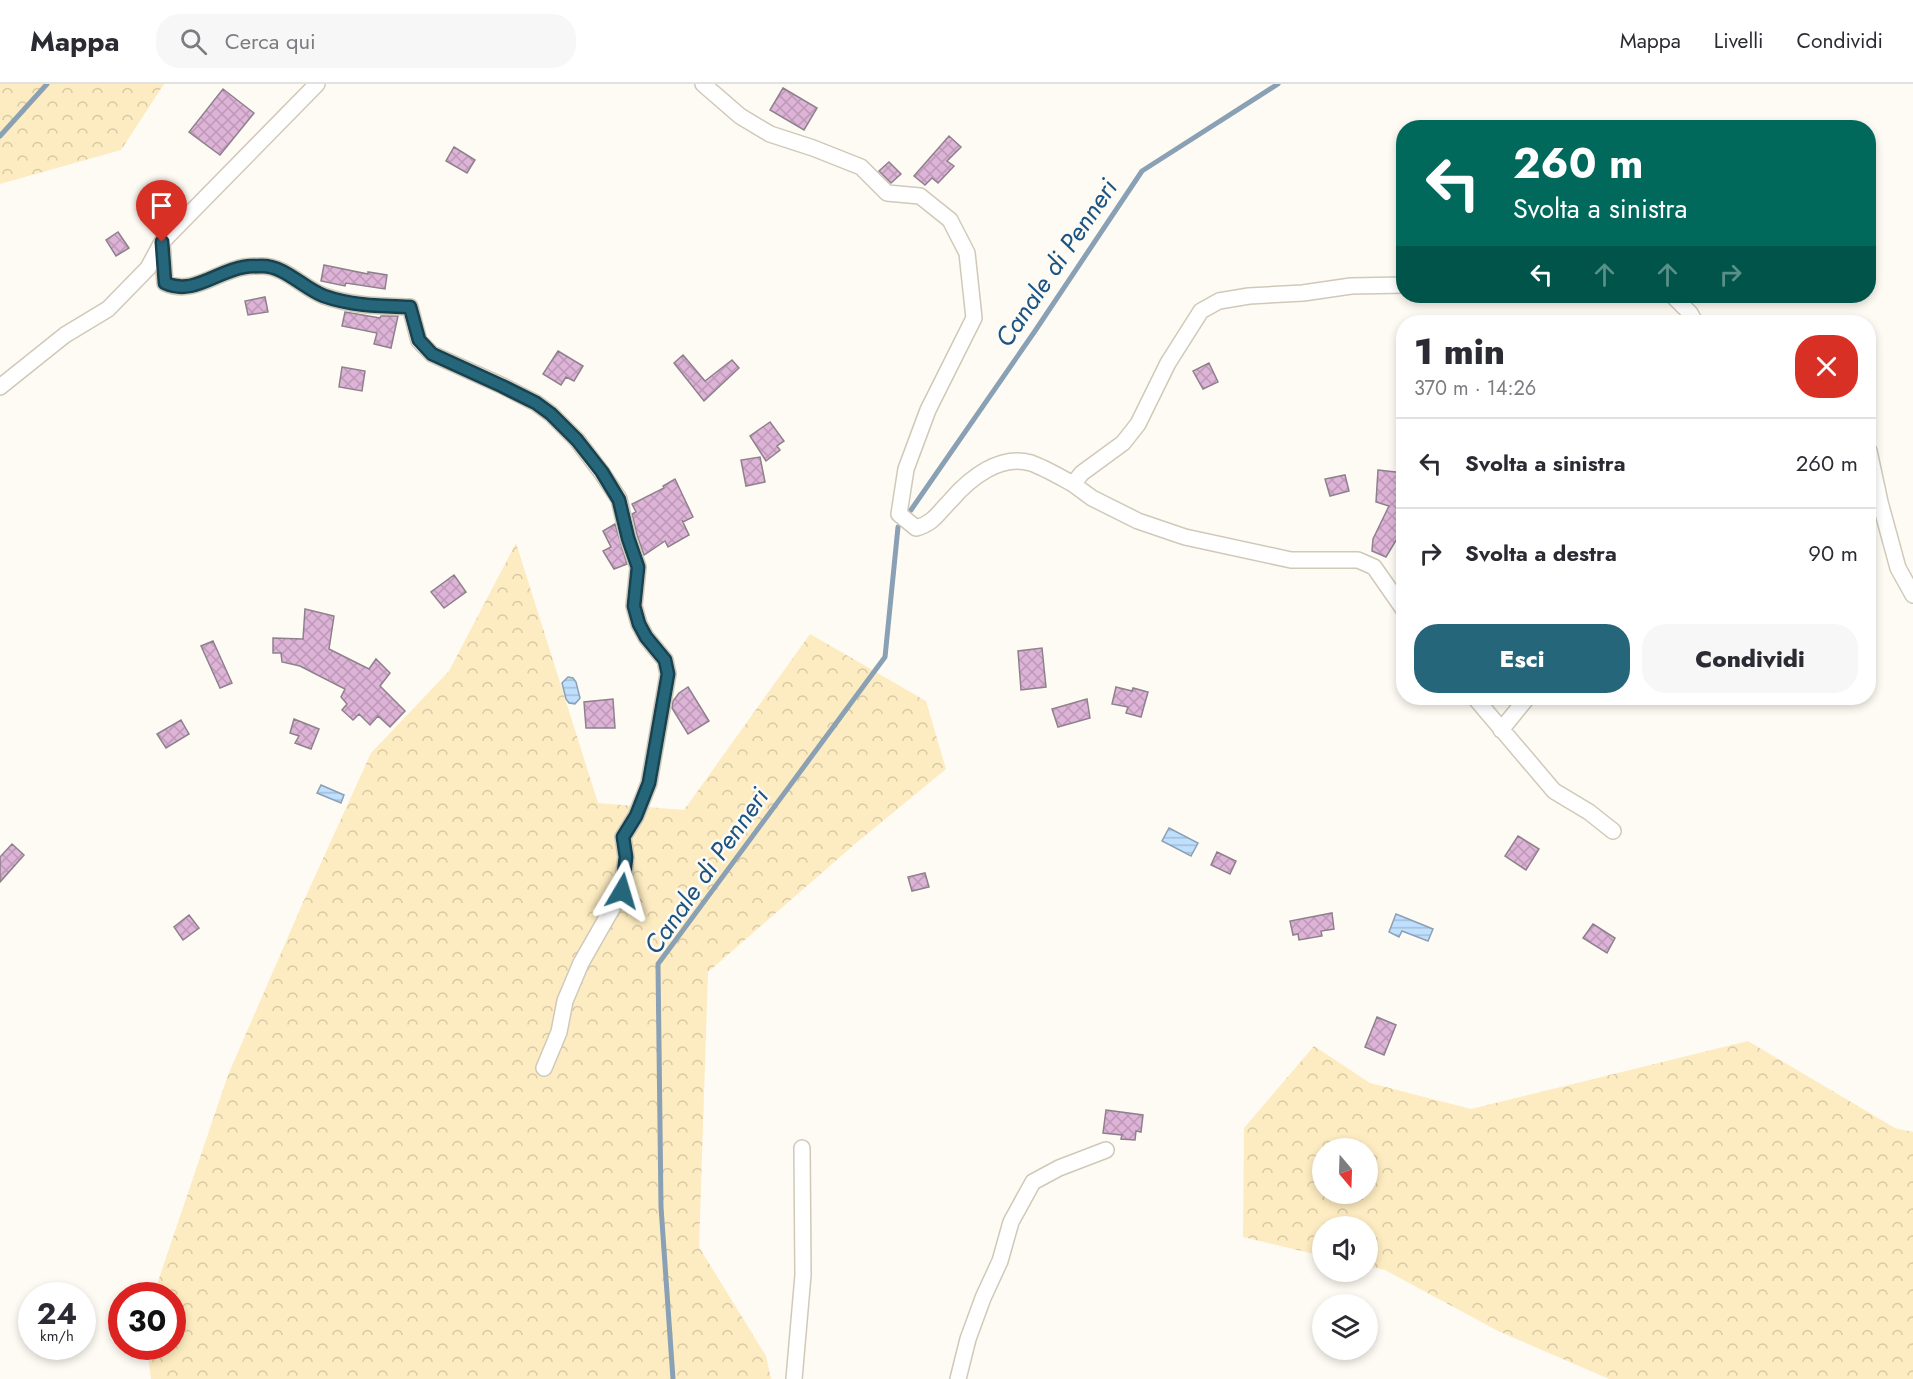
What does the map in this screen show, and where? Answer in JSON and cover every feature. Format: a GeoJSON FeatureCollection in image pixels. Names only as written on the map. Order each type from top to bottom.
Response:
{"type":"FeatureCollection","features":[{"type":"Feature","properties":{"kind":"street"},"geometry":{"type":"LineString","coordinates":[[0,387],[65,335],[108,309],[148,268],[162,242],[317,84]]}},
{"type":"Feature","properties":{"kind":"street"},"geometry":{"type":"LineString","coordinates":[[703,84],[740,116],[770,134],[861,167],[887,193],[920,196],[950,220],[967,253],[974,318],[928,410],[906,469],[899,514],[916,528],[928,525],[965,484],[982,471],[1010,462],[1031,463],[1138,521],[1185,537],[1291,560],[1358,560],[1374,567],[1396,599]]}},
{"type":"Feature","properties":{"kind":"street"},"geometry":{"type":"LineString","coordinates":[[162,242],[165,283],[174,287],[195,285],[243,267],[266,266],[277,269],[303,286],[334,299],[372,306],[410,307],[419,340],[432,354],[536,403],[551,414],[577,440],[602,472],[619,500],[638,567],[634,606],[639,624],[646,637],[665,660],[668,674],[649,783],[636,816],[623,837],[626,857],[622,891],[580,963],[565,1001],[559,1032],[544,1068]]}},
{"type":"Feature","properties":{"kind":"street"},"geometry":{"type":"LineString","coordinates":[[1073,484],[1082,473],[1123,443],[1138,424],[1168,363],[1201,311],[1219,301],[1249,296],[1303,293],[1351,286],[1396,285]]}},
{"type":"Feature","properties":{"kind":"street"},"geometry":{"type":"LineString","coordinates":[[1679,303],[1691,315]]}},
{"type":"Feature","properties":{"kind":"street"},"geometry":{"type":"LineString","coordinates":[[1876,483],[1898,568],[1913,595]]}},
{"type":"Feature","properties":{"kind":"street"},"geometry":{"type":"LineString","coordinates":[[1481,705],[1554,791],[1589,812],[1613,831]]}},
{"type":"Feature","properties":{"kind":"street"},"geometry":{"type":"LineString","coordinates":[[1501,730],[1521,705]]}},
{"type":"Feature","properties":{"kind":"street"},"geometry":{"type":"LineString","coordinates":[[794,1379],[803,1275],[802,1148]]}},
{"type":"Feature","properties":{"kind":"street"},"geometry":{"type":"LineString","coordinates":[[958,1379],[968,1339],[983,1298],[1000,1262],[1011,1222],[1033,1182],[1059,1168],[1106,1150]]}},
{"type":"Feature","properties":{"kind":"green space"},"geometry":{"type":"Polygon","coordinates":[[[0,84],[164,84],[121,150],[0,184],[0,84]]]}},
{"type":"Feature","properties":{"kind":"green space"},"geometry":{"type":"Polygon","coordinates":[[[516,543],[598,803],[684,810],[810,634],[926,701],[946,769],[855,844],[708,972],[699,1247],[766,1356],[771,1379],[151,1379],[149,1360],[186,1360],[186,1282],[158,1282],[228,1075],[371,753],[449,671],[516,543]]]}},
{"type":"Feature","properties":{"kind":"green space"},"geometry":{"type":"Polygon","coordinates":[[[1748,1041],[1895,1128],[1913,1132],[1913,1379],[1609,1379],[1498,1331],[1378,1268],[1378,1216],[1312,1216],[1312,1253],[1243,1237],[1244,1128],[1314,1046],[1370,1083],[1471,1109],[1748,1041]]]}},
{"type":"Feature","properties":{"kind":"water"},"geometry":{"type":"Polygon","coordinates":[[[568,677],[573,678],[576,682],[580,698],[575,704],[569,703],[566,699],[562,683],[568,677]]]}},
{"type":"Feature","properties":{"kind":"water"},"geometry":{"type":"Polygon","coordinates":[[[321,785],[344,795],[341,803],[317,793],[321,785]]]}},
{"type":"Feature","properties":{"kind":"water"},"geometry":{"type":"Polygon","coordinates":[[[1169,828],[1198,843],[1191,856],[1162,841],[1169,828]]]}},
{"type":"Feature","properties":{"kind":"water"},"geometry":{"type":"Polygon","coordinates":[[[1396,914],[1433,929],[1428,941],[1402,931],[1399,937],[1389,932],[1396,914]]]}},
{"type":"Feature","properties":{"kind":"building"},"geometry":{"type":"Polygon","coordinates":[[[783,88],[817,108],[804,130],[770,110],[783,88]]]}},
{"type":"Feature","properties":{"kind":"building"},"geometry":{"type":"Polygon","coordinates":[[[223,89],[254,113],[220,155],[189,132],[223,89]]]}},
{"type":"Feature","properties":{"kind":"building"},"geometry":{"type":"Polygon","coordinates":[[[949,136],[961,147],[947,161],[954,166],[938,183],[932,178],[925,185],[914,176],[949,136]]]}},
{"type":"Feature","properties":{"kind":"building"},"geometry":{"type":"Polygon","coordinates":[[[454,147],[475,160],[467,173],[446,161],[454,147]]]}},
{"type":"Feature","properties":{"kind":"building"},"geometry":{"type":"Polygon","coordinates":[[[889,162],[901,174],[891,183],[879,171],[889,162]]]}},
{"type":"Feature","properties":{"kind":"building"},"geometry":{"type":"Polygon","coordinates":[[[118,232],[129,248],[116,256],[106,240],[118,232]]]}},
{"type":"Feature","properties":{"kind":"building"},"geometry":{"type":"Polygon","coordinates":[[[324,265],[368,274],[368,272],[387,275],[385,289],[346,283],[345,286],[321,281],[324,265]]]}},
{"type":"Feature","properties":{"kind":"building"},"geometry":{"type":"Polygon","coordinates":[[[265,297],[268,312],[248,315],[245,301],[265,297]]]}},
{"type":"Feature","properties":{"kind":"building"},"geometry":{"type":"Polygon","coordinates":[[[345,312],[380,318],[381,316],[398,316],[391,348],[374,344],[377,333],[342,326],[345,312]]]}},
{"type":"Feature","properties":{"kind":"building"},"geometry":{"type":"Polygon","coordinates":[[[558,351],[583,366],[574,381],[566,377],[561,385],[543,374],[558,351]]]}},
{"type":"Feature","properties":{"kind":"building"},"geometry":{"type":"Polygon","coordinates":[[[683,355],[705,381],[732,360],[739,368],[704,401],[674,363],[683,355]]]}},
{"type":"Feature","properties":{"kind":"building"},"geometry":{"type":"Polygon","coordinates":[[[1209,363],[1218,382],[1203,389],[1193,371],[1209,363]]]}},
{"type":"Feature","properties":{"kind":"building"},"geometry":{"type":"Polygon","coordinates":[[[342,367],[365,371],[362,391],[339,387],[342,367]]]}},
{"type":"Feature","properties":{"kind":"building"},"geometry":{"type":"Polygon","coordinates":[[[770,422],[784,441],[777,446],[780,450],[766,461],[750,436],[770,422]]]}},
{"type":"Feature","properties":{"kind":"building"},"geometry":{"type":"Polygon","coordinates":[[[760,457],[765,482],[746,486],[741,460],[760,457]]]}},
{"type":"Feature","properties":{"kind":"building"},"geometry":{"type":"Polygon","coordinates":[[[1378,470],[1396,472],[1396,540],[1386,557],[1372,551],[1373,539],[1389,506],[1376,502],[1378,470]]]}},
{"type":"Feature","properties":{"kind":"building"},"geometry":{"type":"Polygon","coordinates":[[[1345,475],[1349,491],[1330,496],[1325,479],[1345,475]]]}},
{"type":"Feature","properties":{"kind":"building"},"geometry":{"type":"Polygon","coordinates":[[[675,479],[693,517],[683,522],[682,520],[689,535],[668,547],[665,541],[644,555],[632,514],[636,512],[632,504],[664,488],[663,486],[675,479]]]}},
{"type":"Feature","properties":{"kind":"building"},"geometry":{"type":"Polygon","coordinates":[[[615,524],[627,564],[614,569],[603,551],[611,547],[603,531],[615,524]]]}},
{"type":"Feature","properties":{"kind":"building"},"geometry":{"type":"Polygon","coordinates":[[[454,575],[466,592],[444,608],[431,592],[454,575]]]}},
{"type":"Feature","properties":{"kind":"building"},"geometry":{"type":"Polygon","coordinates":[[[305,609],[334,616],[329,649],[369,669],[376,659],[390,673],[380,686],[405,711],[390,727],[378,716],[370,725],[359,714],[353,720],[342,710],[347,704],[341,697],[345,689],[300,666],[282,662],[281,653],[273,653],[273,638],[303,639],[305,609]]]}},
{"type":"Feature","properties":{"kind":"building"},"geometry":{"type":"Polygon","coordinates":[[[213,641],[232,683],[220,688],[201,646],[213,641]]]}},
{"type":"Feature","properties":{"kind":"building"},"geometry":{"type":"Polygon","coordinates":[[[1042,648],[1046,687],[1021,690],[1018,651],[1042,648]]]}},
{"type":"Feature","properties":{"kind":"building"},"geometry":{"type":"Polygon","coordinates":[[[688,687],[709,721],[688,734],[672,708],[673,701],[679,693],[688,687]]]}},
{"type":"Feature","properties":{"kind":"building"},"geometry":{"type":"Polygon","coordinates":[[[1116,687],[1148,692],[1141,717],[1126,713],[1128,707],[1112,704],[1116,687]]]}},
{"type":"Feature","properties":{"kind":"building"},"geometry":{"type":"Polygon","coordinates":[[[613,699],[615,728],[586,728],[584,702],[613,699]]]}},
{"type":"Feature","properties":{"kind":"building"},"geometry":{"type":"Polygon","coordinates":[[[1087,699],[1090,718],[1058,727],[1052,709],[1087,699]]]}},
{"type":"Feature","properties":{"kind":"building"},"geometry":{"type":"Polygon","coordinates":[[[294,719],[319,729],[311,749],[295,743],[299,736],[290,733],[294,719]]]}},
{"type":"Feature","properties":{"kind":"building"},"geometry":{"type":"Polygon","coordinates":[[[181,720],[189,734],[166,748],[157,734],[181,720]]]}},
{"type":"Feature","properties":{"kind":"building"},"geometry":{"type":"Polygon","coordinates":[[[1518,836],[1539,849],[1526,870],[1505,856],[1518,836]]]}},
{"type":"Feature","properties":{"kind":"building"},"geometry":{"type":"Polygon","coordinates":[[[12,844],[24,855],[0,882],[0,857],[12,844]]]}},
{"type":"Feature","properties":{"kind":"building"},"geometry":{"type":"Polygon","coordinates":[[[1217,852],[1236,861],[1230,874],[1211,865],[1217,852]]]}},
{"type":"Feature","properties":{"kind":"building"},"geometry":{"type":"Polygon","coordinates":[[[925,873],[929,887],[912,891],[908,877],[925,873]]]}},
{"type":"Feature","properties":{"kind":"building"},"geometry":{"type":"Polygon","coordinates":[[[1332,913],[1334,929],[1321,931],[1322,936],[1299,940],[1298,934],[1293,935],[1290,921],[1332,913]]]}},
{"type":"Feature","properties":{"kind":"building"},"geometry":{"type":"Polygon","coordinates":[[[189,915],[199,928],[183,940],[174,927],[189,915]]]}},
{"type":"Feature","properties":{"kind":"building"},"geometry":{"type":"Polygon","coordinates":[[[1593,924],[1615,938],[1607,953],[1583,938],[1593,924]]]}},
{"type":"Feature","properties":{"kind":"building"},"geometry":{"type":"Polygon","coordinates":[[[1377,1017],[1396,1025],[1384,1055],[1365,1047],[1377,1017]]]}},
{"type":"Feature","properties":{"kind":"building"},"geometry":{"type":"Polygon","coordinates":[[[1106,1110],[1143,1115],[1141,1132],[1136,1131],[1135,1140],[1121,1139],[1122,1135],[1103,1133],[1106,1110]]]}},
{"type":"Feature","properties":{"kind":"waterway"},"geometry":{"type":"LineString","coordinates":[[0,136],[47,84]]}},
{"type":"Feature","properties":{"kind":"waterway","name":"Canale di Penneri"},"geometry":{"type":"LineString","coordinates":[[911,510],[1142,171],[1278,84]]}},
{"type":"Feature","properties":{"kind":"waterway","name":"Canale di Penneri"},"geometry":{"type":"LineString","coordinates":[[673,1379],[661,1207],[658,964],[885,657],[898,527]]}},
{"type":"Feature","properties":{"kind":"route"},"geometry":{"type":"LineString","coordinates":[[162,242],[165,283],[174,287],[195,285],[243,267],[266,266],[277,269],[323,296],[372,306],[410,307],[419,340],[432,354],[536,403],[551,414],[577,440],[602,472],[619,500],[638,567],[634,606],[639,624],[646,637],[665,660],[668,674],[649,783],[636,816],[623,837],[626,857],[622,891]]}}]}
